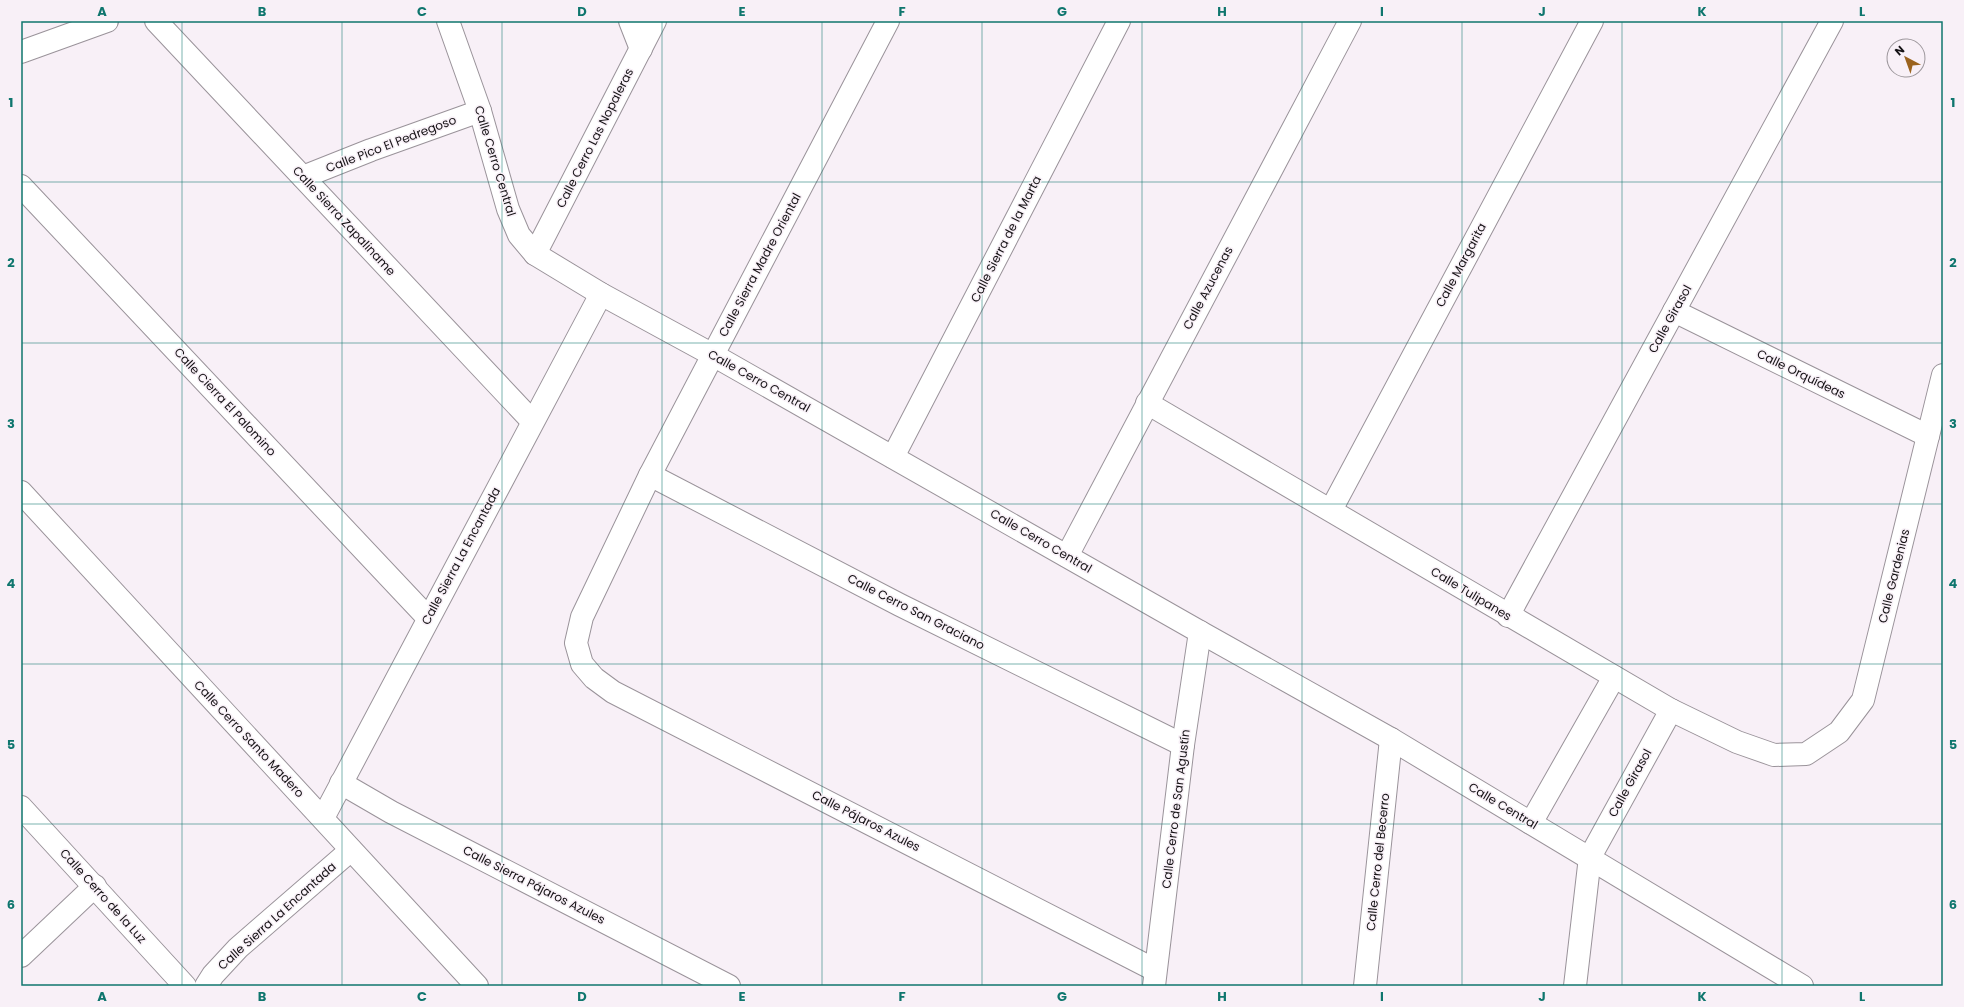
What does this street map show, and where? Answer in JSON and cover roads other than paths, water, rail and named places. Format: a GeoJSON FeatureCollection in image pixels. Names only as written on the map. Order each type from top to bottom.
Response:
{"type":"FeatureCollection","features":[{"type":"Feature","properties":{"kind":"street"},"geometry":{"type":"LineString","coordinates":[[21,52],[107,21]]}},
{"type":"Feature","properties":{"kind":"street","name":"Calle Sierra Zapaliname"},"geometry":{"type":"LineString","coordinates":[[156,21],[532,421]]}},
{"type":"Feature","properties":{"kind":"street","name":"Calle Cerro Central"},"geometry":{"type":"LineString","coordinates":[[448,21],[480,111],[508,209],[519,235],[535,254],[601,294],[713,355],[1200,632]]}},
{"type":"Feature","properties":{"kind":"street"},"geometry":{"type":"LineString","coordinates":[[630,21],[641,49]]}},
{"type":"Feature","properties":{"kind":"street","name":"Calle Cerro Las Nopaleras"},"geometry":{"type":"LineString","coordinates":[[535,254],[655,21]]}},
{"type":"Feature","properties":{"kind":"street","name":"Calle Sierra Madre Oriental"},"geometry":{"type":"LineString","coordinates":[[582,664],[576,643],[582,617],[650,475],[888,21]]}},
{"type":"Feature","properties":{"kind":"street","name":"Calle Sierra de la Marta"},"geometry":{"type":"LineString","coordinates":[[893,457],[1119,21]]}},
{"type":"Feature","properties":{"kind":"street","name":"Calle Azucenas"},"geometry":{"type":"LineString","coordinates":[[1067,556],[1350,21]]}},
{"type":"Feature","properties":{"kind":"street","name":"Calle Margarita"},"geometry":{"type":"LineString","coordinates":[[1331,510],[1592,21]]}},
{"type":"Feature","properties":{"kind":"street","name":"Calle Girasol"},"geometry":{"type":"LineString","coordinates":[[1508,616],[1832,21]]}},
{"type":"Feature","properties":{"kind":"street","name":"Calle Pico El Pedregoso"},"geometry":{"type":"LineString","coordinates":[[303,177],[371,150],[480,111]]}},
{"type":"Feature","properties":{"kind":"street","name":"Calle Cierra El Palomino"},"geometry":{"type":"LineString","coordinates":[[21,186],[428,618]]}},
{"type":"Feature","properties":{"kind":"street","name":"Calle Sierra La Encantada"},"geometry":{"type":"LineString","coordinates":[[323,818],[532,421],[601,294]]}},
{"type":"Feature","properties":{"kind":"street","name":"Calle Orquídeas"},"geometry":{"type":"LineString","coordinates":[[1674,311],[1928,436]]}},
{"type":"Feature","properties":{"kind":"street","name":"Calle Gardenias"},"geometry":{"type":"LineString","coordinates":[[1806,754],[1839,732],[1863,700],[1943,375]]}},
{"type":"Feature","properties":{"kind":"street","name":"Calle Tulipanes"},"geometry":{"type":"LineString","coordinates":[[1147,403],[1331,510],[1508,616],[1671,710],[1737,742],[1774,755],[1806,754]]}},
{"type":"Feature","properties":{"kind":"street","name":"Calle Cerro San Graciano"},"geometry":{"type":"LineString","coordinates":[[650,475],[900,605],[1184,745]]}},
{"type":"Feature","properties":{"kind":"street","name":"Calle Cerro Santo Madero"},"geometry":{"type":"LineString","coordinates":[[21,492],[477,986]]}},
{"type":"Feature","properties":{"kind":"street","name":"Calle Cerro de San Agustín"},"geometry":{"type":"LineString","coordinates":[[1154,978],[1200,632]]}},
{"type":"Feature","properties":{"kind":"street","name":"Calle Central"},"geometry":{"type":"LineString","coordinates":[[1200,632],[1391,739],[1590,857],[1782,980],[1802,986]]}},
{"type":"Feature","properties":{"kind":"street","name":"Calle Pájaros Azules"},"geometry":{"type":"LineString","coordinates":[[582,664],[594,678],[613,692],[1154,978]]}},
{"type":"Feature","properties":{"kind":"street"},"geometry":{"type":"LineString","coordinates":[[1531,823],[1614,677]]}},
{"type":"Feature","properties":{"kind":"street","name":"Calle Girasol"},"geometry":{"type":"LineString","coordinates":[[1590,857],[1671,710]]}},
{"type":"Feature","properties":{"kind":"street","name":"Calle Cerro del Becerro"},"geometry":{"type":"LineString","coordinates":[[1365,986],[1391,739]]}},
{"type":"Feature","properties":{"kind":"street","name":"Calle Sierra Pájaros Azules"},"geometry":{"type":"LineString","coordinates":[[341,783],[391,812],[729,986]]}},
{"type":"Feature","properties":{"kind":"street","name":"Calle Cerro de la Luz"},"geometry":{"type":"LineString","coordinates":[[21,807],[185,986]]}},
{"type":"Feature","properties":{"kind":"street","name":"Calle Sierra La Encantada"},"geometry":{"type":"LineString","coordinates":[[206,986],[213,975],[238,948],[351,850]]}},
{"type":"Feature","properties":{"kind":"street"},"geometry":{"type":"LineString","coordinates":[[1575,986],[1590,857]]}},
{"type":"Feature","properties":{"kind":"street"},"geometry":{"type":"LineString","coordinates":[[21,956],[95,886]]}}]}
